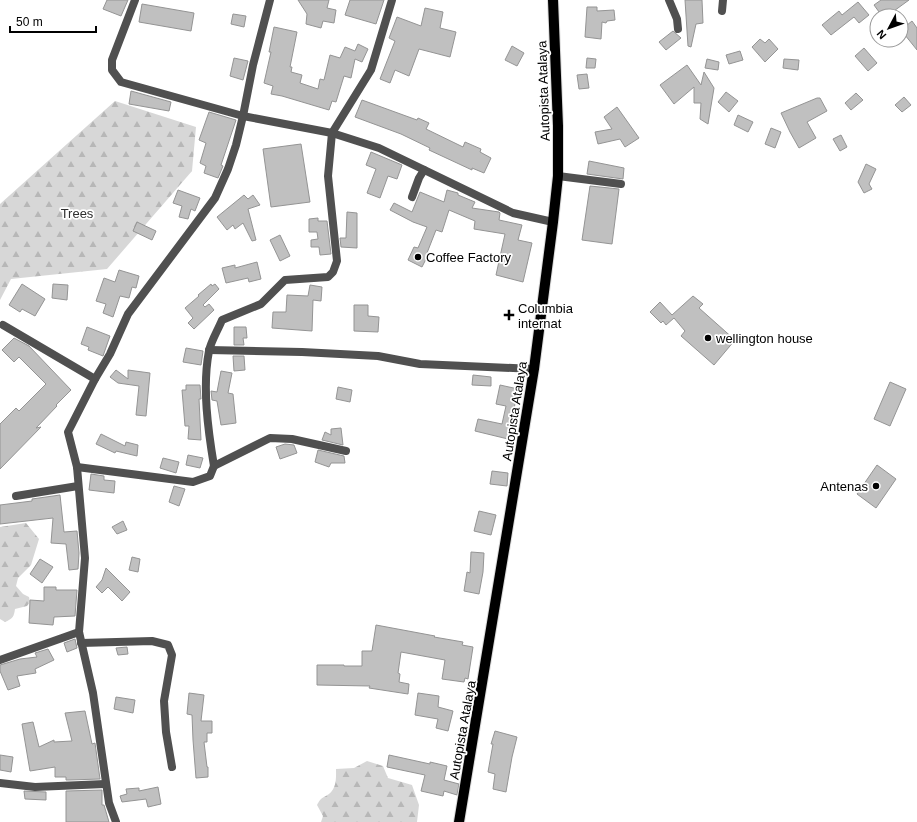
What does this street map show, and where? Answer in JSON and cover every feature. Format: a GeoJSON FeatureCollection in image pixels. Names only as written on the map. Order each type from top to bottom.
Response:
{"type":"FeatureCollection","features":[{"type":"Feature","properties":{"kind":"main road","name":"Autopista Atalaya"},"geometry":{"type":"LineString","coordinates":[[459,822],[534,369],[553,222],[558,176],[558,126],[553,0]]}},
{"type":"Feature","properties":{"kind":"street"},"geometry":{"type":"LineString","coordinates":[[135,0],[112,60],[112,70],[121,82],[243,116],[332,133],[379,148],[513,213],[553,222]]}},
{"type":"Feature","properties":{"kind":"street"},"geometry":{"type":"LineString","coordinates":[[116,822],[109,803],[105,784],[93,693],[79,632],[85,558],[77,467],[68,432],[95,379],[110,354],[128,314],[215,198],[228,169],[236,145],[253,65],[270,0]]}},
{"type":"Feature","properties":{"kind":"street"},"geometry":{"type":"LineString","coordinates":[[77,467],[193,482],[210,476],[214,466],[208,430],[206,385],[209,350],[222,320],[261,304],[285,280],[328,277],[333,272],[337,261],[328,176],[332,133],[370,70],[392,0]]}},
{"type":"Feature","properties":{"kind":"street"},"geometry":{"type":"LineString","coordinates":[[670,0],[677,19],[678,29]]}},
{"type":"Feature","properties":{"kind":"street"},"geometry":{"type":"LineString","coordinates":[[722,11],[723,0]]}},
{"type":"Feature","properties":{"kind":"street"},"geometry":{"type":"LineString","coordinates":[[412,197],[424,170]]}},
{"type":"Feature","properties":{"kind":"street"},"geometry":{"type":"LineString","coordinates":[[558,176],[621,184]]}},
{"type":"Feature","properties":{"kind":"street"},"geometry":{"type":"LineString","coordinates":[[3,325],[95,379]]}},
{"type":"Feature","properties":{"kind":"street"},"geometry":{"type":"LineString","coordinates":[[209,350],[302,352],[378,356],[420,364],[534,369]]}},
{"type":"Feature","properties":{"kind":"street"},"geometry":{"type":"LineString","coordinates":[[214,466],[270,438],[292,439],[346,451]]}},
{"type":"Feature","properties":{"kind":"street"},"geometry":{"type":"LineString","coordinates":[[16,496],[78,486]]}},
{"type":"Feature","properties":{"kind":"street"},"geometry":{"type":"LineString","coordinates":[[0,660],[79,632]]}},
{"type":"Feature","properties":{"kind":"street"},"geometry":{"type":"LineString","coordinates":[[81,643],[152,641],[168,645],[172,655],[164,701],[166,732],[172,767]]}},
{"type":"Feature","properties":{"kind":"street"},"geometry":{"type":"LineString","coordinates":[[0,783],[35,787],[105,784]]}},
{"type":"Feature","properties":{"kind":"green space","name":"Trees"},"geometry":{"type":"Polygon","coordinates":[[[115,101],[196,127],[192,171],[107,269],[11,279],[0,300],[0,204],[115,101]]]}},
{"type":"Feature","properties":{"kind":"green space"},"geometry":{"type":"Polygon","coordinates":[[[26,523],[39,539],[31,565],[18,578],[16,586],[23,594],[29,597],[30,602],[27,606],[15,609],[12,617],[5,622],[0,619],[0,527],[26,523]]]}},
{"type":"Feature","properties":{"kind":"green space"},"geometry":{"type":"Polygon","coordinates":[[[367,761],[383,766],[388,778],[412,785],[419,805],[417,822],[321,822],[323,816],[317,805],[321,799],[332,792],[336,782],[336,769],[354,768],[367,761]]]}},
{"type":"Feature","properties":{"kind":"building"},"geometry":{"type":"Polygon","coordinates":[[[107,0],[128,0],[121,16],[103,9],[107,0]]]}},
{"type":"Feature","properties":{"kind":"building"},"geometry":{"type":"Polygon","coordinates":[[[298,0],[329,0],[327,8],[336,10],[334,23],[323,21],[321,28],[306,24],[307,14],[298,0]]]}},
{"type":"Feature","properties":{"kind":"building"},"geometry":{"type":"Polygon","coordinates":[[[350,0],[384,0],[376,24],[345,15],[350,0]]]}},
{"type":"Feature","properties":{"kind":"building"},"geometry":{"type":"Polygon","coordinates":[[[685,0],[702,0],[703,23],[696,24],[691,47],[688,46],[685,0]]]}},
{"type":"Feature","properties":{"kind":"building"},"geometry":{"type":"Polygon","coordinates":[[[881,0],[909,0],[898,8],[876,8],[874,5],[881,0]]]}},
{"type":"Feature","properties":{"kind":"building"},"geometry":{"type":"Polygon","coordinates":[[[858,2],[869,15],[859,23],[854,17],[831,35],[822,25],[839,11],[842,15],[858,2]]]}},
{"type":"Feature","properties":{"kind":"building"},"geometry":{"type":"Polygon","coordinates":[[[142,4],[194,13],[191,31],[139,22],[142,4]]]}},
{"type":"Feature","properties":{"kind":"building"},"geometry":{"type":"Polygon","coordinates":[[[587,7],[597,7],[597,11],[614,10],[615,20],[607,21],[606,23],[602,22],[601,39],[585,37],[587,7]]]}},
{"type":"Feature","properties":{"kind":"building"},"geometry":{"type":"Polygon","coordinates":[[[425,8],[443,12],[440,28],[456,32],[450,57],[419,49],[409,76],[395,70],[390,83],[380,79],[395,41],[389,38],[397,17],[421,26],[425,8]]]}},
{"type":"Feature","properties":{"kind":"building"},"geometry":{"type":"Polygon","coordinates":[[[233,14],[246,16],[244,27],[231,24],[233,14]]]}},
{"type":"Feature","properties":{"kind":"building"},"geometry":{"type":"Polygon","coordinates":[[[912,21],[917,28],[917,50],[909,40],[909,23],[912,21]]]}},
{"type":"Feature","properties":{"kind":"building"},"geometry":{"type":"Polygon","coordinates":[[[274,27],[297,32],[290,67],[292,67],[291,72],[302,75],[300,83],[318,89],[320,79],[324,80],[330,55],[340,58],[345,47],[355,51],[358,44],[368,49],[362,62],[355,59],[351,78],[344,76],[336,102],[332,101],[329,110],[271,94],[273,86],[264,83],[271,52],[269,52],[274,27]]]}},
{"type":"Feature","properties":{"kind":"building"},"geometry":{"type":"Polygon","coordinates":[[[673,31],[681,38],[666,50],[659,42],[673,31]]]}},
{"type":"Feature","properties":{"kind":"building"},"geometry":{"type":"Polygon","coordinates":[[[760,39],[765,43],[769,39],[778,49],[765,62],[752,47],[760,39]]]}},
{"type":"Feature","properties":{"kind":"building"},"geometry":{"type":"Polygon","coordinates":[[[512,46],[524,53],[517,66],[505,60],[512,46]]]}},
{"type":"Feature","properties":{"kind":"building"},"geometry":{"type":"Polygon","coordinates":[[[864,48],[877,63],[868,71],[855,56],[864,48]]]}},
{"type":"Feature","properties":{"kind":"building"},"geometry":{"type":"Polygon","coordinates":[[[740,51],[743,60],[729,64],[726,55],[740,51]]]}},
{"type":"Feature","properties":{"kind":"building"},"geometry":{"type":"Polygon","coordinates":[[[234,58],[248,61],[243,80],[230,76],[234,58]]]}},
{"type":"Feature","properties":{"kind":"building"},"geometry":{"type":"Polygon","coordinates":[[[587,58],[596,59],[595,68],[586,68],[587,58]]]}},
{"type":"Feature","properties":{"kind":"building"},"geometry":{"type":"Polygon","coordinates":[[[707,59],[719,62],[718,70],[705,68],[707,59]]]}},
{"type":"Feature","properties":{"kind":"building"},"geometry":{"type":"Polygon","coordinates":[[[784,59],[799,60],[798,70],[783,68],[784,59]]]}},
{"type":"Feature","properties":{"kind":"building"},"geometry":{"type":"Polygon","coordinates":[[[687,65],[701,85],[704,72],[714,88],[708,124],[700,119],[701,103],[694,103],[694,87],[674,104],[660,85],[687,65]]]}},
{"type":"Feature","properties":{"kind":"building"},"geometry":{"type":"Polygon","coordinates":[[[587,74],[589,88],[579,89],[577,75],[587,74]]]}},
{"type":"Feature","properties":{"kind":"building"},"geometry":{"type":"Polygon","coordinates":[[[131,91],[171,102],[169,111],[129,104],[131,91]]]}},
{"type":"Feature","properties":{"kind":"building"},"geometry":{"type":"Polygon","coordinates":[[[726,92],[738,101],[729,112],[718,102],[726,92]]]}},
{"type":"Feature","properties":{"kind":"building"},"geometry":{"type":"Polygon","coordinates":[[[856,93],[863,100],[851,110],[845,103],[856,93]]]}},
{"type":"Feature","properties":{"kind":"building"},"geometry":{"type":"Polygon","coordinates":[[[904,97],[911,105],[902,112],[895,105],[904,97]]]}},
{"type":"Feature","properties":{"kind":"building"},"geometry":{"type":"Polygon","coordinates":[[[820,98],[827,111],[807,122],[816,138],[799,148],[781,113],[820,98]]]}},
{"type":"Feature","properties":{"kind":"building"},"geometry":{"type":"Polygon","coordinates":[[[362,100],[429,123],[426,129],[463,147],[465,142],[481,149],[480,152],[491,158],[484,173],[472,168],[472,170],[429,150],[430,148],[401,134],[355,117],[362,100]]]}},
{"type":"Feature","properties":{"kind":"building"},"geometry":{"type":"Polygon","coordinates":[[[617,107],[639,138],[625,147],[620,139],[598,144],[595,132],[612,129],[604,117],[617,107]]]}},
{"type":"Feature","properties":{"kind":"building"},"geometry":{"type":"Polygon","coordinates":[[[209,112],[236,120],[221,165],[223,166],[218,178],[204,173],[206,166],[200,163],[206,143],[199,140],[209,112]]]}},
{"type":"Feature","properties":{"kind":"building"},"geometry":{"type":"Polygon","coordinates":[[[738,115],[753,122],[748,132],[734,125],[738,115]]]}},
{"type":"Feature","properties":{"kind":"building"},"geometry":{"type":"Polygon","coordinates":[[[771,128],[781,132],[775,148],[765,144],[771,128]]]}},
{"type":"Feature","properties":{"kind":"building"},"geometry":{"type":"Polygon","coordinates":[[[841,135],[847,147],[840,151],[833,139],[841,135]]]}},
{"type":"Feature","properties":{"kind":"building"},"geometry":{"type":"Polygon","coordinates":[[[301,144],[310,202],[271,207],[263,149],[301,144]]]}},
{"type":"Feature","properties":{"kind":"building"},"geometry":{"type":"Polygon","coordinates":[[[371,152],[402,165],[397,179],[388,176],[380,198],[367,193],[376,169],[366,165],[371,152]]]}},
{"type":"Feature","properties":{"kind":"building"},"geometry":{"type":"Polygon","coordinates":[[[589,161],[624,168],[623,179],[587,174],[589,161]]]}},
{"type":"Feature","properties":{"kind":"building"},"geometry":{"type":"Polygon","coordinates":[[[866,164],[876,169],[869,184],[872,189],[864,193],[858,182],[866,164]]]}},
{"type":"Feature","properties":{"kind":"building"},"geometry":{"type":"Polygon","coordinates":[[[590,186],[619,189],[612,244],[582,240],[590,186]]]}},
{"type":"Feature","properties":{"kind":"building"},"geometry":{"type":"Polygon","coordinates":[[[178,190],[200,198],[195,211],[191,209],[188,219],[179,217],[182,206],[173,203],[178,190]]]}},
{"type":"Feature","properties":{"kind":"building"},"geometry":{"type":"Polygon","coordinates":[[[447,190],[458,193],[458,195],[475,202],[472,208],[499,212],[499,220],[522,225],[518,240],[532,243],[523,282],[496,275],[505,234],[474,229],[475,221],[449,210],[442,232],[436,230],[427,253],[429,253],[422,267],[408,260],[414,247],[418,248],[427,227],[413,222],[390,210],[394,203],[412,212],[420,192],[444,202],[447,190]]]}},
{"type":"Feature","properties":{"kind":"building"},"geometry":{"type":"Polygon","coordinates":[[[244,195],[248,199],[253,195],[260,205],[248,209],[256,240],[252,241],[243,223],[235,229],[233,225],[227,230],[217,217],[244,195]]]}},
{"type":"Feature","properties":{"kind":"building"},"geometry":{"type":"Polygon","coordinates":[[[347,212],[357,213],[357,248],[341,247],[340,238],[346,238],[347,212]]]}},
{"type":"Feature","properties":{"kind":"building"},"geometry":{"type":"Polygon","coordinates":[[[318,218],[318,221],[327,221],[331,254],[320,255],[319,247],[311,247],[311,240],[318,239],[317,232],[309,232],[309,219],[318,218]]]}},
{"type":"Feature","properties":{"kind":"building"},"geometry":{"type":"Polygon","coordinates":[[[137,222],[156,231],[152,240],[133,231],[137,222]]]}},
{"type":"Feature","properties":{"kind":"building"},"geometry":{"type":"Polygon","coordinates":[[[280,235],[290,256],[280,261],[270,240],[280,235]]]}},
{"type":"Feature","properties":{"kind":"building"},"geometry":{"type":"Polygon","coordinates":[[[257,262],[261,279],[249,282],[248,278],[226,283],[222,268],[235,265],[235,268],[257,262]]]}},
{"type":"Feature","properties":{"kind":"building"},"geometry":{"type":"Polygon","coordinates":[[[119,270],[139,276],[136,288],[132,287],[129,298],[120,296],[113,317],[103,313],[106,304],[96,301],[104,278],[115,282],[119,270]]]}},
{"type":"Feature","properties":{"kind":"building"},"geometry":{"type":"Polygon","coordinates":[[[22,284],[45,299],[35,316],[22,309],[20,312],[9,305],[22,284]]]}},
{"type":"Feature","properties":{"kind":"building"},"geometry":{"type":"Polygon","coordinates":[[[53,284],[68,285],[67,300],[52,298],[53,284]]]}},
{"type":"Feature","properties":{"kind":"building"},"geometry":{"type":"Polygon","coordinates":[[[211,284],[212,286],[215,284],[219,289],[203,305],[205,307],[209,304],[214,310],[194,329],[188,323],[193,318],[185,308],[211,284]]]}},
{"type":"Feature","properties":{"kind":"building"},"geometry":{"type":"Polygon","coordinates":[[[310,285],[322,287],[321,301],[313,300],[312,331],[272,328],[273,312],[286,312],[287,295],[308,296],[310,285]]]}},
{"type":"Feature","properties":{"kind":"building","name":"wellington house"},"geometry":{"type":"Polygon","coordinates":[[[693,296],[703,304],[699,308],[735,340],[714,365],[681,336],[685,331],[674,318],[666,325],[663,321],[661,323],[650,312],[660,302],[672,315],[693,296]]]}},
{"type":"Feature","properties":{"kind":"building"},"geometry":{"type":"Polygon","coordinates":[[[354,305],[368,305],[368,316],[379,317],[378,332],[354,331],[354,305]]]}},
{"type":"Feature","properties":{"kind":"building"},"geometry":{"type":"Polygon","coordinates":[[[87,327],[110,336],[103,356],[88,350],[89,347],[81,344],[87,327]]]}},
{"type":"Feature","properties":{"kind":"building"},"geometry":{"type":"Polygon","coordinates":[[[234,327],[246,327],[247,338],[243,338],[244,345],[234,345],[234,327]]]}},
{"type":"Feature","properties":{"kind":"building"},"geometry":{"type":"Polygon","coordinates":[[[14,338],[29,346],[71,390],[36,428],[41,427],[0,469],[0,424],[16,408],[19,411],[46,384],[19,357],[14,362],[2,350],[14,338]]]}},
{"type":"Feature","properties":{"kind":"building"},"geometry":{"type":"Polygon","coordinates":[[[186,348],[203,351],[201,365],[183,362],[186,348]]]}},
{"type":"Feature","properties":{"kind":"building"},"geometry":{"type":"Polygon","coordinates":[[[233,356],[244,356],[245,370],[234,371],[233,356]]]}},
{"type":"Feature","properties":{"kind":"building"},"geometry":{"type":"Polygon","coordinates":[[[116,370],[128,379],[128,370],[150,373],[146,416],[136,415],[139,386],[118,383],[110,377],[116,370]]]}},
{"type":"Feature","properties":{"kind":"building"},"geometry":{"type":"Polygon","coordinates":[[[221,371],[232,373],[228,393],[233,394],[236,423],[221,425],[217,401],[212,400],[211,391],[217,392],[221,371]]]}},
{"type":"Feature","properties":{"kind":"building"},"geometry":{"type":"Polygon","coordinates":[[[473,375],[491,377],[491,386],[472,385],[473,375]]]}},
{"type":"Feature","properties":{"kind":"building"},"geometry":{"type":"Polygon","coordinates":[[[890,382],[906,389],[890,426],[874,419],[890,382]]]}},
{"type":"Feature","properties":{"kind":"building"},"geometry":{"type":"Polygon","coordinates":[[[186,385],[200,385],[201,399],[199,399],[201,440],[188,439],[189,426],[185,426],[182,390],[186,390],[186,385]]]}},
{"type":"Feature","properties":{"kind":"building"},"geometry":{"type":"Polygon","coordinates":[[[500,385],[518,389],[508,439],[475,431],[478,419],[502,424],[506,406],[496,404],[500,385]]]}},
{"type":"Feature","properties":{"kind":"building"},"geometry":{"type":"Polygon","coordinates":[[[338,387],[352,390],[350,402],[336,399],[338,387]]]}},
{"type":"Feature","properties":{"kind":"building"},"geometry":{"type":"Polygon","coordinates":[[[341,428],[343,445],[322,440],[325,432],[331,435],[331,429],[341,428]]]}},
{"type":"Feature","properties":{"kind":"building"},"geometry":{"type":"Polygon","coordinates":[[[101,434],[125,446],[126,442],[138,445],[137,456],[116,451],[115,453],[96,444],[101,434]]]}},
{"type":"Feature","properties":{"kind":"building"},"geometry":{"type":"Polygon","coordinates":[[[285,444],[294,445],[297,453],[280,459],[276,447],[285,444]]]}},
{"type":"Feature","properties":{"kind":"building"},"geometry":{"type":"Polygon","coordinates":[[[318,450],[344,456],[345,463],[331,463],[329,467],[315,462],[318,450]]]}},
{"type":"Feature","properties":{"kind":"building"},"geometry":{"type":"Polygon","coordinates":[[[188,455],[203,458],[200,468],[186,465],[188,455]]]}},
{"type":"Feature","properties":{"kind":"building"},"geometry":{"type":"Polygon","coordinates":[[[163,458],[179,462],[176,473],[160,468],[163,458]]]}},
{"type":"Feature","properties":{"kind":"building","name":"Antenas"},"geometry":{"type":"Polygon","coordinates":[[[877,465],[896,479],[876,508],[857,494],[877,465]]]}},
{"type":"Feature","properties":{"kind":"building"},"geometry":{"type":"Polygon","coordinates":[[[492,471],[508,473],[507,486],[490,484],[492,471]]]}},
{"type":"Feature","properties":{"kind":"building"},"geometry":{"type":"Polygon","coordinates":[[[91,474],[104,476],[104,480],[115,481],[114,493],[89,490],[91,474]]]}},
{"type":"Feature","properties":{"kind":"building"},"geometry":{"type":"Polygon","coordinates":[[[174,486],[185,489],[179,506],[169,502],[174,486]]]}},
{"type":"Feature","properties":{"kind":"building"},"geometry":{"type":"Polygon","coordinates":[[[60,495],[64,532],[77,531],[79,553],[78,569],[69,570],[66,544],[51,543],[53,518],[0,524],[0,505],[32,501],[32,499],[60,495]]]}},
{"type":"Feature","properties":{"kind":"building"},"geometry":{"type":"Polygon","coordinates":[[[479,511],[496,515],[491,535],[474,531],[479,511]]]}},
{"type":"Feature","properties":{"kind":"building"},"geometry":{"type":"Polygon","coordinates":[[[123,521],[127,530],[117,534],[112,527],[123,521]]]}},
{"type":"Feature","properties":{"kind":"building"},"geometry":{"type":"Polygon","coordinates":[[[471,552],[484,553],[483,572],[479,594],[464,591],[467,572],[470,573],[471,552]]]}},
{"type":"Feature","properties":{"kind":"building"},"geometry":{"type":"Polygon","coordinates":[[[132,557],[140,559],[138,572],[129,570],[132,557]]]}},
{"type":"Feature","properties":{"kind":"building"},"geometry":{"type":"Polygon","coordinates":[[[40,559],[53,567],[42,583],[30,574],[40,559]]]}},
{"type":"Feature","properties":{"kind":"building"},"geometry":{"type":"Polygon","coordinates":[[[106,568],[130,592],[122,601],[108,587],[102,593],[96,587],[102,580],[106,568]]]}},
{"type":"Feature","properties":{"kind":"building"},"geometry":{"type":"Polygon","coordinates":[[[44,587],[56,587],[56,590],[77,590],[75,616],[54,617],[53,625],[29,623],[30,600],[44,601],[44,587]]]}},
{"type":"Feature","properties":{"kind":"building"},"geometry":{"type":"Polygon","coordinates":[[[376,625],[463,642],[462,645],[473,647],[468,679],[465,678],[464,682],[442,679],[445,660],[401,652],[398,673],[400,674],[399,682],[409,684],[408,694],[369,688],[370,686],[317,685],[317,665],[362,666],[362,651],[372,651],[376,625]]]}},
{"type":"Feature","properties":{"kind":"building"},"geometry":{"type":"Polygon","coordinates":[[[75,639],[77,648],[67,652],[64,643],[75,639]]]}},
{"type":"Feature","properties":{"kind":"building"},"geometry":{"type":"Polygon","coordinates":[[[127,647],[128,654],[118,655],[116,648],[127,647]]]}},
{"type":"Feature","properties":{"kind":"building"},"geometry":{"type":"Polygon","coordinates":[[[48,649],[54,660],[35,669],[36,673],[17,676],[20,686],[8,690],[0,671],[0,665],[20,659],[37,657],[35,653],[48,649]]]}},
{"type":"Feature","properties":{"kind":"building"},"geometry":{"type":"Polygon","coordinates":[[[189,693],[204,695],[201,721],[212,721],[212,733],[207,733],[207,742],[204,742],[208,777],[196,778],[192,715],[187,714],[189,693]]]}},
{"type":"Feature","properties":{"kind":"building"},"geometry":{"type":"Polygon","coordinates":[[[418,693],[439,696],[438,707],[453,711],[448,731],[436,728],[438,719],[415,715],[418,693]]]}},
{"type":"Feature","properties":{"kind":"building"},"geometry":{"type":"Polygon","coordinates":[[[116,697],[135,700],[133,713],[114,709],[116,697]]]}},
{"type":"Feature","properties":{"kind":"building"},"geometry":{"type":"Polygon","coordinates":[[[85,711],[92,744],[95,743],[100,779],[66,780],[66,777],[55,777],[55,767],[30,771],[22,724],[33,722],[39,747],[54,740],[54,742],[72,741],[65,713],[85,711]]]}},
{"type":"Feature","properties":{"kind":"building"},"geometry":{"type":"Polygon","coordinates":[[[495,731],[517,737],[506,792],[493,789],[495,774],[488,772],[493,744],[491,744],[495,731]]]}},
{"type":"Feature","properties":{"kind":"building"},"geometry":{"type":"Polygon","coordinates":[[[0,755],[13,757],[11,772],[0,770],[0,755]]]}},
{"type":"Feature","properties":{"kind":"building"},"geometry":{"type":"Polygon","coordinates":[[[389,755],[430,764],[430,762],[447,766],[444,780],[459,784],[457,795],[444,791],[443,796],[421,791],[425,775],[387,767],[389,755]]]}},
{"type":"Feature","properties":{"kind":"building"},"geometry":{"type":"Polygon","coordinates":[[[158,787],[161,804],[148,807],[146,799],[122,802],[120,796],[127,794],[126,789],[139,788],[139,791],[158,787]]]}},
{"type":"Feature","properties":{"kind":"building"},"geometry":{"type":"Polygon","coordinates":[[[102,790],[102,805],[104,805],[109,822],[66,822],[66,791],[102,790]]]}},
{"type":"Feature","properties":{"kind":"building"},"geometry":{"type":"Polygon","coordinates":[[[24,791],[46,792],[46,800],[25,799],[24,791]]]}},
{"type":"Feature","properties":{"kind":"place","name":"Coffee Factory"},"geometry":{"type":"Point","coordinates":[418,257]}},
{"type":"Feature","properties":{"kind":"place","name":"Columbia internat"},"geometry":{"type":"Point","coordinates":[509,315]}},
{"type":"Feature","properties":{"kind":"place","name":"wellington house"},"geometry":{"type":"Point","coordinates":[708,338]}},
{"type":"Feature","properties":{"kind":"place","name":"Antenas"},"geometry":{"type":"Point","coordinates":[876,486]}}]}
